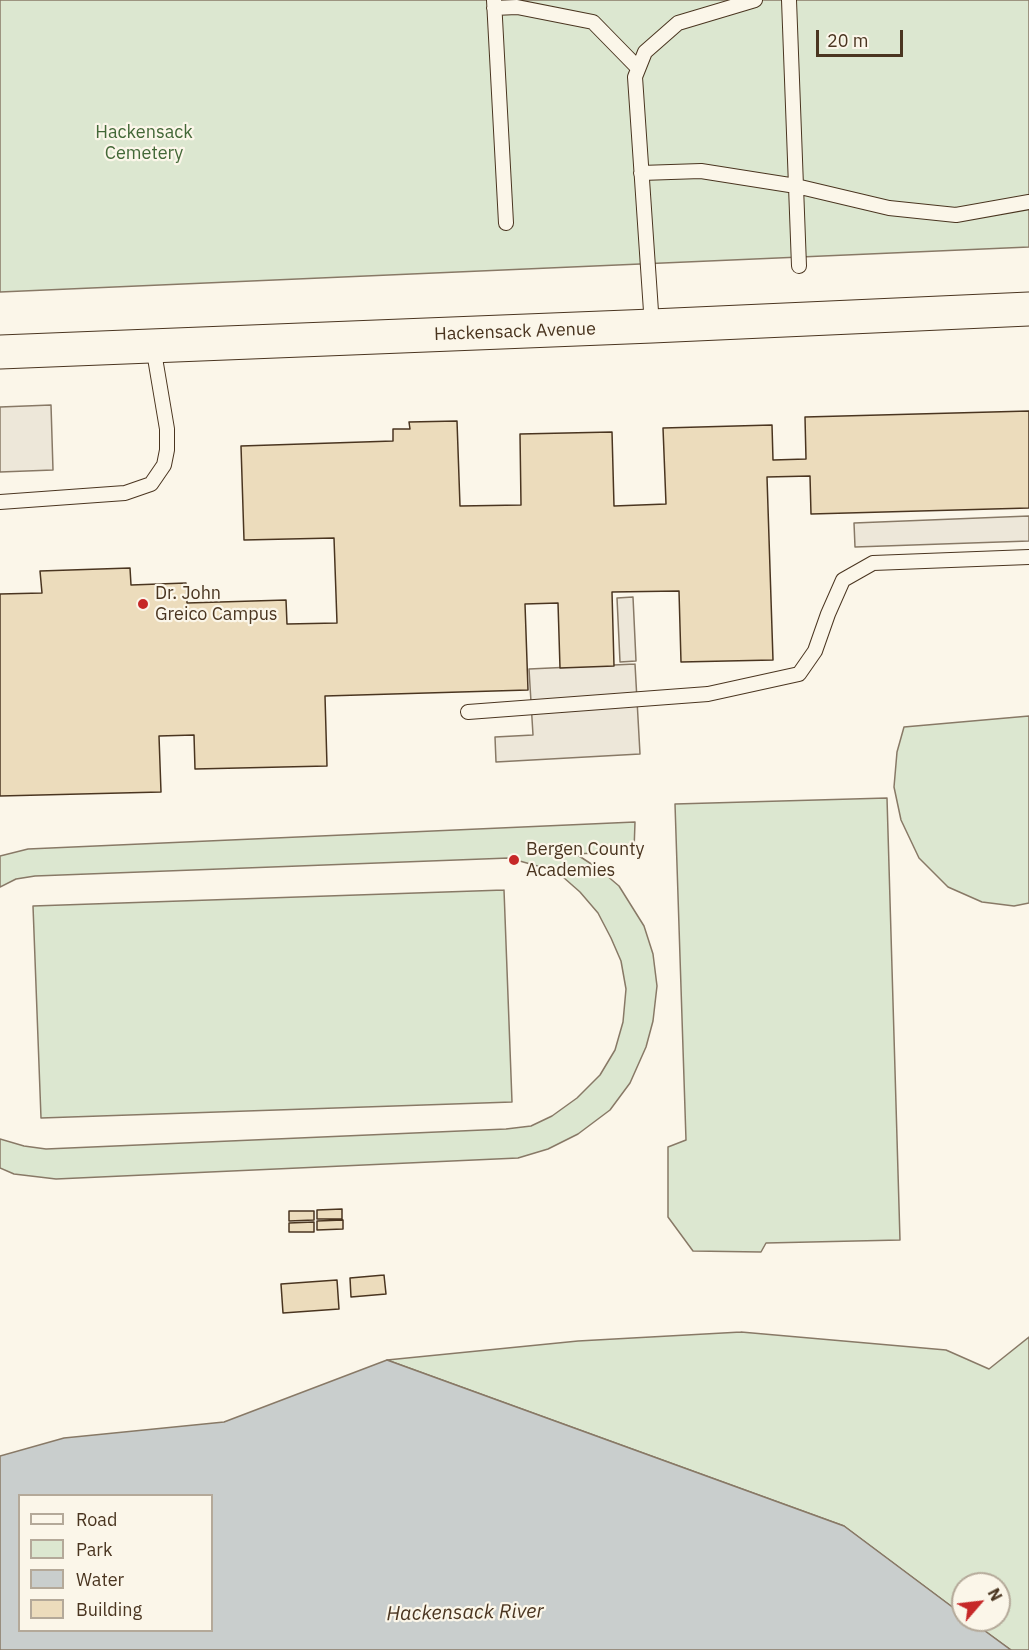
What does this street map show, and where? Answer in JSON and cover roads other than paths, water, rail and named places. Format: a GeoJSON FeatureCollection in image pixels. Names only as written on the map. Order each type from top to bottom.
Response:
{"type":"FeatureCollection","features":[{"type":"Feature","properties":{"kind":"main road","name":"Hackensack Avenue"},"geometry":{"type":"LineString","coordinates":[[0,352],[1029,309]]}},
{"type":"Feature","properties":{"kind":"lane"},"geometry":{"type":"LineString","coordinates":[[652,326],[635,77],[645,51],[678,23],[755,0]]}},
{"type":"Feature","properties":{"kind":"lane"},"geometry":{"type":"LineString","coordinates":[[789,0],[799,266]]}},
{"type":"Feature","properties":{"kind":"lane"},"geometry":{"type":"LineString","coordinates":[[506,223],[494,4],[593,22],[638,68]]}},
{"type":"Feature","properties":{"kind":"lane"},"geometry":{"type":"LineString","coordinates":[[641,173],[701,171],[796,186],[889,208],[956,215],[1029,202]]}},
{"type":"Feature","properties":{"kind":"lane"},"geometry":{"type":"LineString","coordinates":[[0,502],[125,493],[150,484],[164,465],[167,450],[167,429],[153,346]]}},
{"type":"Feature","properties":{"kind":"lane"},"geometry":{"type":"LineString","coordinates":[[468,712],[708,694],[798,674],[815,651],[843,580],[873,563],[1029,557]]}},
{"type":"Feature","properties":{"kind":"water","name":"Hackensack River"},"geometry":{"type":"Polygon","coordinates":[[[387,1360],[844,1526],[951,1606],[951,1632],[986,1632],[1011,1650],[0,1650],[0,1456],[64,1438],[224,1422],[387,1360]]]}},
{"type":"Feature","properties":{"kind":"place","name":"Dr. John Greico Campus"},"geometry":{"type":"Point","coordinates":[143,604]}},
{"type":"Feature","properties":{"kind":"place","name":"Bergen County Academies"},"geometry":{"type":"Point","coordinates":[514,860]}},
{"type":"Feature","properties":{"kind":"park label","name":"Hackensack Cemetery"},"geometry":{"type":"Point","coordinates":[144,143]}}]}
